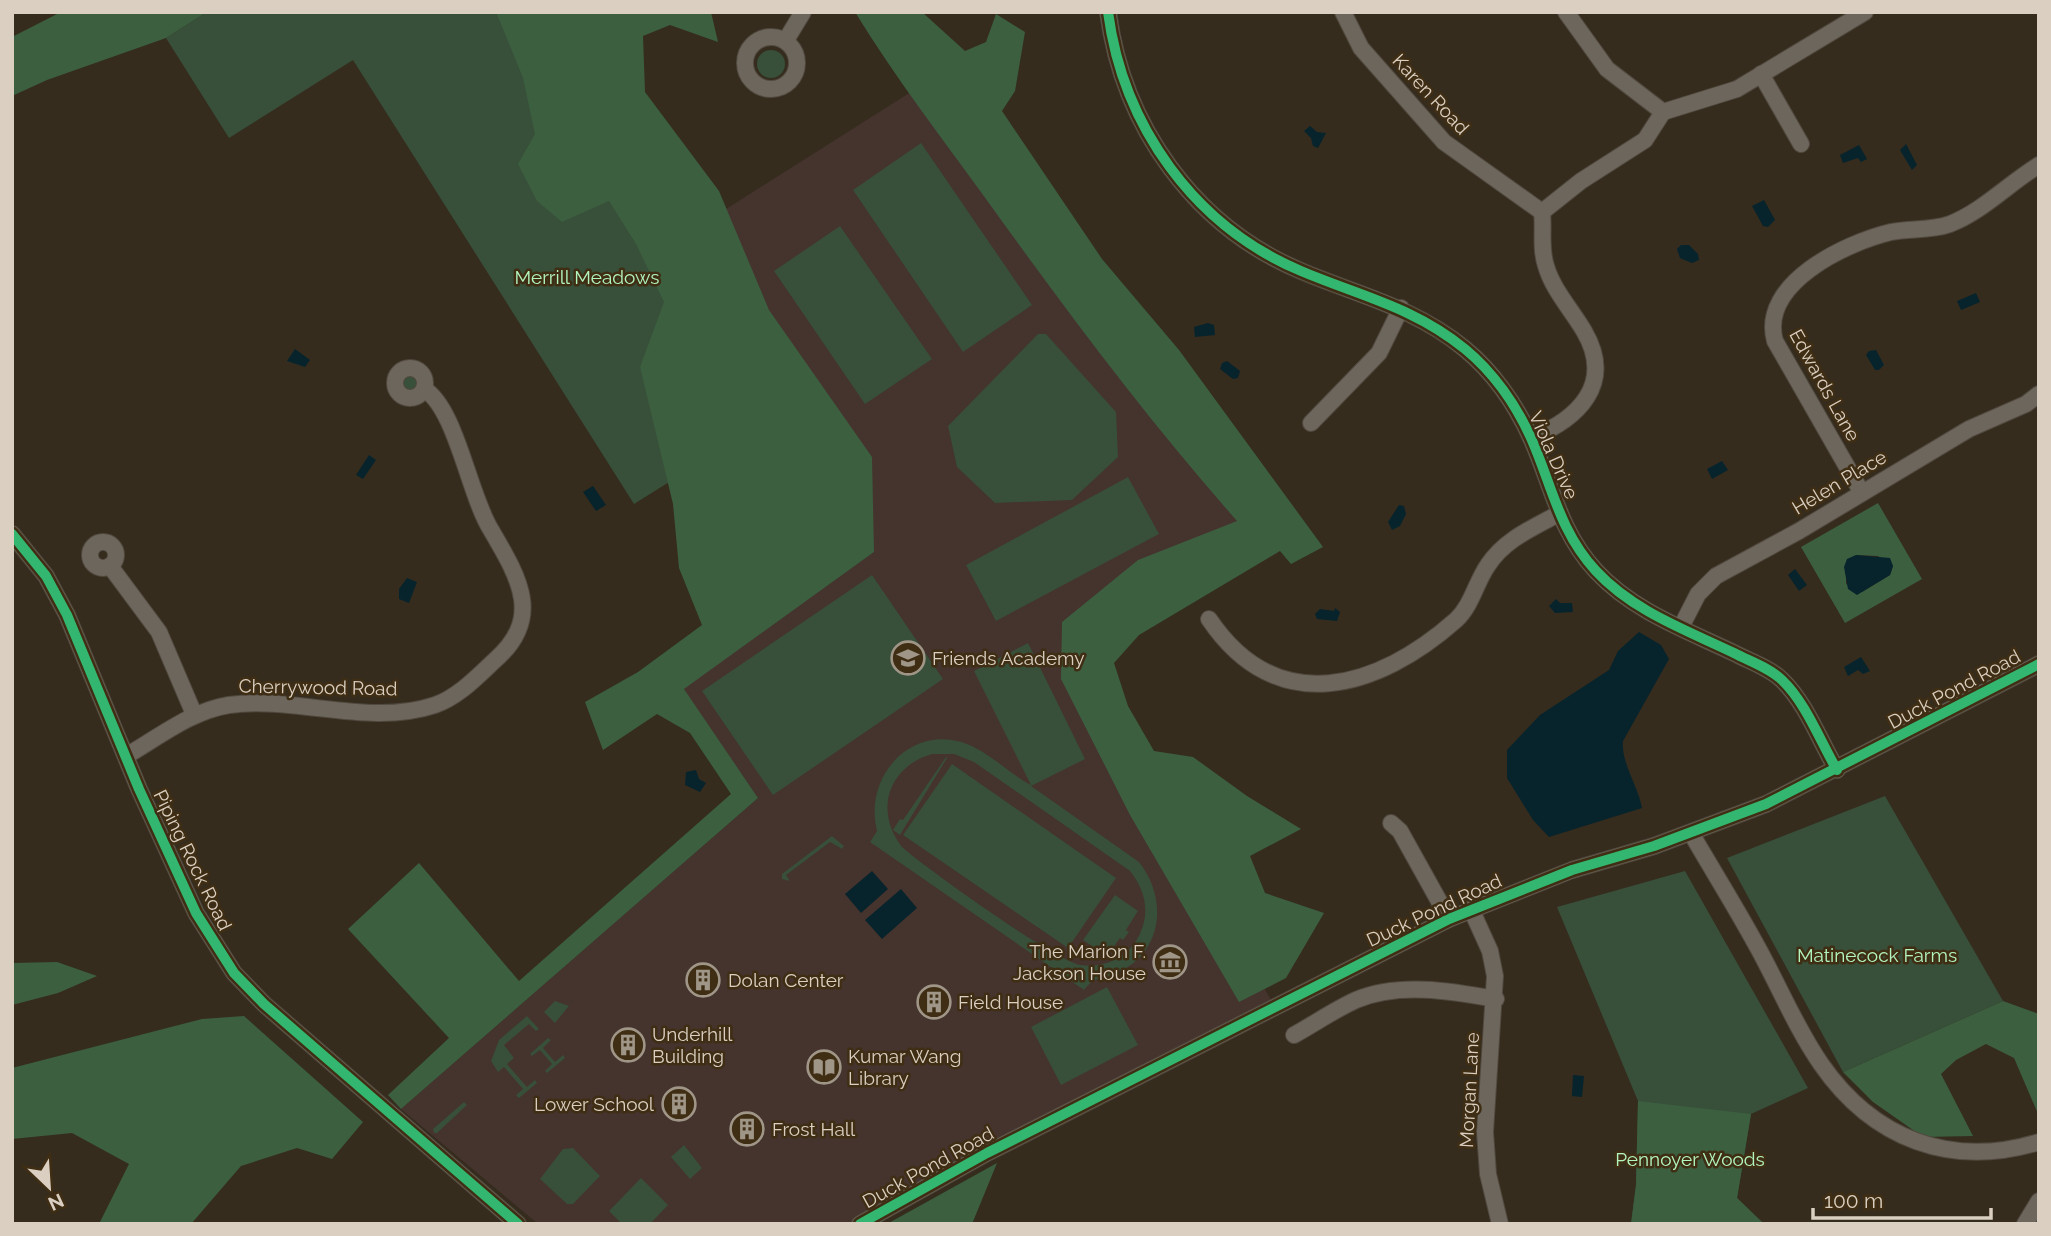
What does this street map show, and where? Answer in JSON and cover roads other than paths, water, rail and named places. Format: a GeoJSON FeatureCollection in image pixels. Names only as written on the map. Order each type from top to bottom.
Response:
{"type":"FeatureCollection","features":[{"type":"Feature","properties":{"kind":"street"},"geometry":{"type":"LineString","coordinates":[[786,40],[803,12]]}},
{"type":"Feature","properties":{"kind":"street","name":"Viola Drive"},"geometry":{"type":"LineString","coordinates":[[1108,12],[1116,59],[1142,124],[1169,168],[1205,208],[1240,237],[1276,258],[1401,308],[1440,330],[1483,366],[1504,392],[1531,438],[1576,546],[1608,583],[1633,602],[1781,679],[1837,770]]}},
{"type":"Feature","properties":{"kind":"street","name":"Karen Road"},"geometry":{"type":"LineString","coordinates":[[1343,12],[1362,48],[1444,142],[1542,212]]}},
{"type":"Feature","properties":{"kind":"street"},"geometry":{"type":"LineString","coordinates":[[1566,12],[1607,69],[1663,112]]}},
{"type":"Feature","properties":{"kind":"street"},"geometry":{"type":"LineString","coordinates":[[1531,438],[1572,417],[1586,401],[1595,369],[1585,332],[1559,294],[1546,266],[1542,212],[1581,181],[1645,139],[1663,112],[1719,96],[1865,12]]}},
{"type":"Feature","properties":{"kind":"street"},"geometry":{"type":"LineString","coordinates":[[1760,74],[1801,144]]}},
{"type":"Feature","properties":{"kind":"street","name":"Edwards Lane"},"geometry":{"type":"LineString","coordinates":[[1862,493],[1775,341],[1772,330],[1777,301],[1789,286],[1845,250],[1894,232],[1948,225],[1972,214],[2039,165]]}},
{"type":"Feature","properties":{"kind":"street"},"geometry":{"type":"LineString","coordinates":[[1311,422],[1379,353],[1401,308]]}},
{"type":"Feature","properties":{"kind":"street","name":"Cherrywood Road"},"geometry":{"type":"LineString","coordinates":[[126,756],[194,714],[243,704],[371,712],[416,709],[453,695],[512,646],[523,612],[518,582],[481,514],[455,437],[442,409],[424,389]]}},
{"type":"Feature","properties":{"kind":"street","name":"Helen Place"},"geometry":{"type":"LineString","coordinates":[[1681,627],[1698,594],[1716,576],[1969,429],[2026,404],[2039,394]]}},
{"type":"Feature","properties":{"kind":"street"},"geometry":{"type":"LineString","coordinates":[[1209,619],[1220,635],[1264,668],[1304,682],[1354,681],[1390,666],[1457,619],[1473,595],[1486,567],[1502,546],[1560,513]]}},
{"type":"Feature","properties":{"kind":"street","name":"Piping Rock Road"},"geometry":{"type":"LineString","coordinates":[[12,534],[47,576],[67,615],[196,913],[234,973],[264,1004],[518,1224]]}},
{"type":"Feature","properties":{"kind":"street"},"geometry":{"type":"LineString","coordinates":[[110,565],[159,632],[194,714]]}},
{"type":"Feature","properties":{"kind":"street","name":"Duck Pond Road"},"geometry":{"type":"LineString","coordinates":[[860,1224],[965,1165],[1449,919],[1572,870],[1691,833],[1766,804],[1837,770],[2039,664]]}},
{"type":"Feature","properties":{"kind":"street"},"geometry":{"type":"LineString","coordinates":[[1391,823],[1401,831],[1449,919]]}},
{"type":"Feature","properties":{"kind":"street"},"geometry":{"type":"LineString","coordinates":[[1691,833],[1756,945],[1810,1046],[1823,1066],[1858,1106],[1886,1128],[1937,1149],[1997,1151],[2038,1146]]}},
{"type":"Feature","properties":{"kind":"street","name":"Morgan Lane"},"geometry":{"type":"LineString","coordinates":[[1471,909],[1490,951],[1496,999],[1485,1132],[1488,1174],[1500,1224]]}},
{"type":"Feature","properties":{"kind":"street"},"geometry":{"type":"LineString","coordinates":[[1294,1035],[1357,1000],[1399,990],[1449,991],[1496,999]]}},
{"type":"Feature","properties":{"kind":"street"},"geometry":{"type":"LineString","coordinates":[[2025,1224],[2039,1201]]}},
{"type":"Feature","properties":{"kind":"water"},"geometry":{"type":"Polygon","coordinates":[[[1310,126],[1317,132],[1326,133],[1318,148],[1313,146],[1311,138],[1304,131],[1310,126]]]}},
{"type":"Feature","properties":{"kind":"water"},"geometry":{"type":"Polygon","coordinates":[[[1906,144],[1917,165],[1912,170],[1900,150],[1906,144]]]}},
{"type":"Feature","properties":{"kind":"water"},"geometry":{"type":"Polygon","coordinates":[[[1859,145],[1867,159],[1861,162],[1858,158],[1843,163],[1840,155],[1859,145]]]}},
{"type":"Feature","properties":{"kind":"water"},"geometry":{"type":"Polygon","coordinates":[[[1764,200],[1775,220],[1768,227],[1763,226],[1752,206],[1764,200]]]}},
{"type":"Feature","properties":{"kind":"water"},"geometry":{"type":"Polygon","coordinates":[[[1681,245],[1689,245],[1698,254],[1699,260],[1692,263],[1680,258],[1677,249],[1681,245]]]}},
{"type":"Feature","properties":{"kind":"water"},"geometry":{"type":"Polygon","coordinates":[[[1976,293],[1980,302],[1961,310],[1957,301],[1976,293]]]}},
{"type":"Feature","properties":{"kind":"water"},"geometry":{"type":"Polygon","coordinates":[[[1208,323],[1214,325],[1215,335],[1195,337],[1194,327],[1208,323]]]}},
{"type":"Feature","properties":{"kind":"water"},"geometry":{"type":"Polygon","coordinates":[[[295,349],[310,360],[305,367],[287,361],[295,349]]]}},
{"type":"Feature","properties":{"kind":"water"},"geometry":{"type":"Polygon","coordinates":[[[1876,350],[1884,365],[1879,370],[1875,370],[1866,355],[1869,351],[1876,350]]]}},
{"type":"Feature","properties":{"kind":"water"},"geometry":{"type":"Polygon","coordinates":[[[1227,361],[1240,371],[1238,378],[1233,379],[1220,369],[1222,363],[1227,361]]]}},
{"type":"Feature","properties":{"kind":"water"},"geometry":{"type":"Polygon","coordinates":[[[369,455],[376,460],[363,479],[356,475],[369,455]]]}},
{"type":"Feature","properties":{"kind":"water"},"geometry":{"type":"Polygon","coordinates":[[[1722,461],[1728,470],[1712,479],[1707,469],[1722,461]]]}},
{"type":"Feature","properties":{"kind":"water"},"geometry":{"type":"Polygon","coordinates":[[[593,486],[606,505],[596,511],[583,492],[593,486]]]}},
{"type":"Feature","properties":{"kind":"water"},"geometry":{"type":"Polygon","coordinates":[[[1399,505],[1404,506],[1406,514],[1400,526],[1392,530],[1388,522],[1399,505]]]}},
{"type":"Feature","properties":{"kind":"water"},"geometry":{"type":"Polygon","coordinates":[[[1856,555],[1890,558],[1893,566],[1890,575],[1857,595],[1848,589],[1844,567],[1847,559],[1856,555]]]}},
{"type":"Feature","properties":{"kind":"water"},"geometry":{"type":"Polygon","coordinates":[[[1795,569],[1807,585],[1799,591],[1788,575],[1795,569]]]}},
{"type":"Feature","properties":{"kind":"water"},"geometry":{"type":"Polygon","coordinates":[[[407,578],[417,582],[409,603],[399,599],[399,589],[407,578]]]}},
{"type":"Feature","properties":{"kind":"water"},"geometry":{"type":"Polygon","coordinates":[[[1556,599],[1560,603],[1572,603],[1573,612],[1555,613],[1549,606],[1556,599]]]}},
{"type":"Feature","properties":{"kind":"water"},"geometry":{"type":"Polygon","coordinates":[[[1335,608],[1340,612],[1337,621],[1317,619],[1315,614],[1320,609],[1334,611],[1335,608]]]}},
{"type":"Feature","properties":{"kind":"water"},"geometry":{"type":"Polygon","coordinates":[[[1639,632],[1661,645],[1669,659],[1623,741],[1627,766],[1642,808],[1549,837],[1533,820],[1507,778],[1507,750],[1540,715],[1609,670],[1618,651],[1639,632]]]}},
{"type":"Feature","properties":{"kind":"water"},"geometry":{"type":"Polygon","coordinates":[[[1861,657],[1870,671],[1863,674],[1858,670],[1848,676],[1844,667],[1861,657]]]}},
{"type":"Feature","properties":{"kind":"water"},"geometry":{"type":"Polygon","coordinates":[[[696,770],[699,779],[706,783],[700,792],[685,785],[686,772],[696,770]]]}},
{"type":"Feature","properties":{"kind":"water"},"geometry":{"type":"Polygon","coordinates":[[[872,871],[888,889],[861,913],[845,894],[872,871]]]}},
{"type":"Feature","properties":{"kind":"water"},"geometry":{"type":"Polygon","coordinates":[[[901,889],[917,908],[882,939],[865,920],[901,889]]]}},
{"type":"Feature","properties":{"kind":"water"},"geometry":{"type":"Polygon","coordinates":[[[1573,1075],[1584,1076],[1582,1097],[1572,1096],[1573,1075]]]}},
{"type":"Feature","properties":{"kind":"place","name":"Friends Academy"},"geometry":{"type":"Point","coordinates":[908,658]}},
{"type":"Feature","properties":{"kind":"place","name":"The Marion F. Jackson House"},"geometry":{"type":"Point","coordinates":[1170,962]}},
{"type":"Feature","properties":{"kind":"place","name":"Dolan Center"},"geometry":{"type":"Point","coordinates":[703,980]}},
{"type":"Feature","properties":{"kind":"place","name":"Field House"},"geometry":{"type":"Point","coordinates":[934,1002]}},
{"type":"Feature","properties":{"kind":"place","name":"Underhill Building"},"geometry":{"type":"Point","coordinates":[628,1045]}},
{"type":"Feature","properties":{"kind":"place","name":"Kumar Wang Library"},"geometry":{"type":"Point","coordinates":[824,1067]}},
{"type":"Feature","properties":{"kind":"place","name":"Lower School"},"geometry":{"type":"Point","coordinates":[679,1104]}},
{"type":"Feature","properties":{"kind":"place","name":"Frost Hall"},"geometry":{"type":"Point","coordinates":[747,1129]}},
{"type":"Feature","properties":{"kind":"park label","name":"Merrill Meadows"},"geometry":{"type":"Point","coordinates":[587,277]}},
{"type":"Feature","properties":{"kind":"park label","name":"Matinecock Farms"},"geometry":{"type":"Point","coordinates":[1877,955]}},
{"type":"Feature","properties":{"kind":"park label","name":"Pennoyer Woods"},"geometry":{"type":"Point","coordinates":[1690,1159]}}]}
